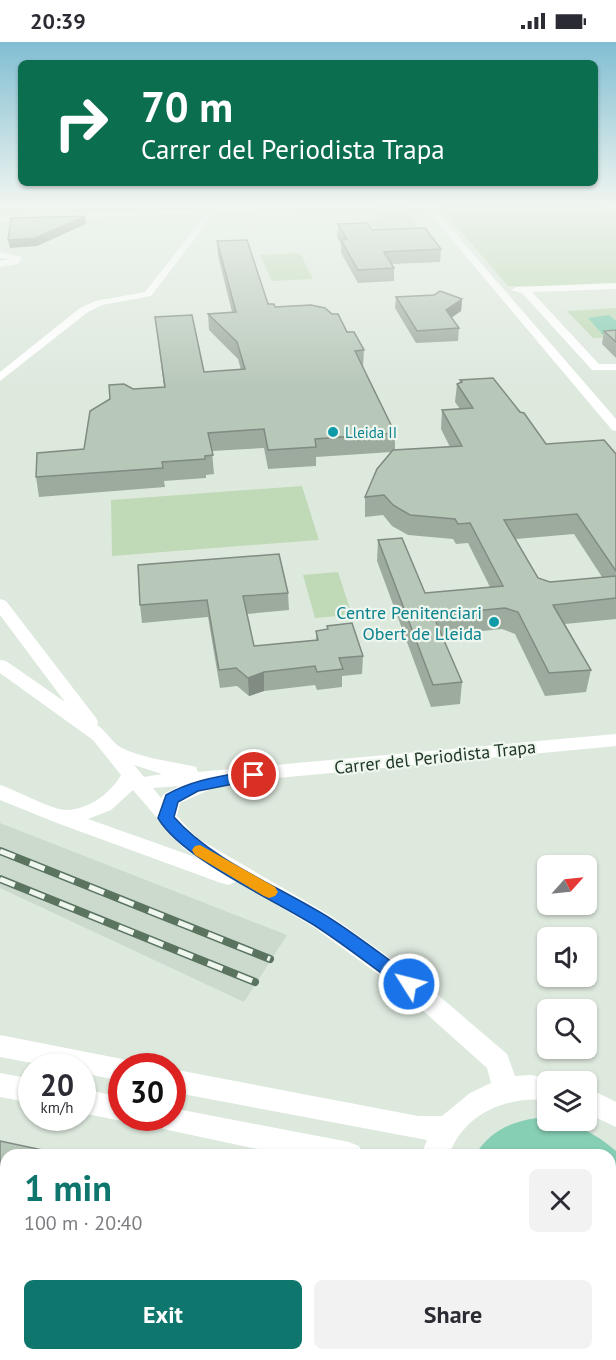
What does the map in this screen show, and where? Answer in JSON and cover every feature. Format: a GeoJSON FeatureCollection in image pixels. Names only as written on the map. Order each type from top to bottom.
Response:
{"type":"FeatureCollection","features":[{"type":"Feature","properties":{"kind":"street"},"geometry":{"type":"LineString","coordinates":[[0,378],[84,310],[99,303],[148,294],[171,265]]}},
{"type":"Feature","properties":{"kind":"street"},"geometry":{"type":"LineString","coordinates":[[475,265],[616,427]]}},
{"type":"Feature","properties":{"kind":"street"},"geometry":{"type":"LineString","coordinates":[[496,290],[616,286]]}},
{"type":"Feature","properties":{"kind":"street"},"geometry":{"type":"LineString","coordinates":[[525,290],[596,369],[616,367]]}},
{"type":"Feature","properties":{"kind":"street"},"geometry":{"type":"LineString","coordinates":[[0,604],[135,780],[190,843],[323,922],[409,984],[498,1062],[506,1090]]}},
{"type":"Feature","properties":{"kind":"street"},"geometry":{"type":"LineString","coordinates":[[0,665],[106,743]]}},
{"type":"Feature","properties":{"kind":"street","name":"Carrer del Periodista Trapa"},"geometry":{"type":"LineString","coordinates":[[135,780],[154,782],[254,775],[616,740]]}},
{"type":"Feature","properties":{"kind":"street","name":"Carrer del Periodista Trapa"},"geometry":{"type":"LineString","coordinates":[[106,743],[137,761],[178,771],[254,775]]}},
{"type":"Feature","properties":{"kind":"street","name":"Carrer del Periodista Trapa"},"geometry":{"type":"LineString","coordinates":[[166,818],[171,799],[183,792],[194,787],[254,775]]}},
{"type":"Feature","properties":{"kind":"street"},"geometry":{"type":"LineString","coordinates":[[64,818],[109,803],[135,780]]}},
{"type":"Feature","properties":{"kind":"street"},"geometry":{"type":"LineString","coordinates":[[0,792],[64,818],[260,886]]}},
{"type":"Feature","properties":{"kind":"street"},"geometry":{"type":"LineString","coordinates":[[0,1046],[108,1067]]}},
{"type":"Feature","properties":{"kind":"street"},"geometry":{"type":"LineString","coordinates":[[186,1083],[418,1128],[448,1128]]}},
{"type":"Feature","properties":{"kind":"street"},"geometry":{"type":"LineString","coordinates":[[0,1085],[18,1088]]}},
{"type":"Feature","properties":{"kind":"street"},"geometry":{"type":"LineString","coordinates":[[438,1149],[448,1128],[473,1104],[506,1090],[537,1089]]}},
{"type":"Feature","properties":{"kind":"street"},"geometry":{"type":"LineString","coordinates":[[597,1105],[616,1115]]}},
{"type":"Feature","properties":{"kind":"street"},"geometry":{"type":"LineString","coordinates":[[186,1123],[319,1149]]}},
{"type":"Feature","properties":{"kind":"shaded area"},"geometry":{"type":"Polygon","coordinates":[[[264,265],[306,265],[313,279],[272,281],[264,265]]]}},
{"type":"Feature","properties":{"kind":"shaded area"},"geometry":{"type":"Polygon","coordinates":[[[489,265],[616,265],[616,283],[545,287],[508,286],[489,265]]]}},
{"type":"Feature","properties":{"kind":"shaded area"},"geometry":{"type":"Polygon","coordinates":[[[616,308],[616,337],[593,338],[567,311],[616,308]]]}},
{"type":"Feature","properties":{"kind":"shaded area"},"geometry":{"type":"Polygon","coordinates":[[[609,315],[616,321],[616,334],[603,335],[588,318],[609,315]]]}},
{"type":"Feature","properties":{"kind":"shaded area"},"geometry":{"type":"Polygon","coordinates":[[[302,486],[319,540],[112,556],[111,500],[302,486]]]}},
{"type":"Feature","properties":{"kind":"shaded area"},"geometry":{"type":"Polygon","coordinates":[[[338,572],[352,615],[315,618],[303,575],[338,572]]]}},
{"type":"Feature","properties":{"kind":"shaded area"},"geometry":{"type":"Polygon","coordinates":[[[0,823],[287,935],[244,1002],[0,888],[0,823]]]}},
{"type":"Feature","properties":{"kind":"shaded area"},"geometry":{"type":"Polygon","coordinates":[[[537,1118],[537,1131],[586,1131],[613,1149],[480,1149],[494,1134],[509,1125],[537,1118]]]}},
{"type":"Feature","properties":{"kind":"building"},"geometry":{"type":"Polygon","coordinates":[[[223,265],[255,265],[268,304],[274,304],[275,307],[311,305],[325,308],[332,314],[338,314],[347,332],[354,332],[364,350],[355,351],[395,433],[315,439],[316,447],[268,450],[264,429],[208,433],[213,455],[205,456],[205,459],[162,462],[163,468],[36,477],[37,453],[84,449],[90,411],[110,399],[109,385],[124,384],[133,389],[165,387],[155,317],[192,315],[204,372],[245,369],[237,342],[208,314],[236,312],[223,265]]]}},
{"type":"Feature","properties":{"kind":"building"},"geometry":{"type":"Polygon","coordinates":[[[355,265],[392,265],[394,268],[358,270],[355,265]]]}},
{"type":"Feature","properties":{"kind":"building"},"geometry":{"type":"Polygon","coordinates":[[[440,291],[462,299],[446,310],[459,328],[417,331],[396,297],[434,295],[440,291]]]}},
{"type":"Feature","properties":{"kind":"building"},"geometry":{"type":"Polygon","coordinates":[[[616,330],[616,342],[604,331],[616,330]]]}},
{"type":"Feature","properties":{"kind":"building"},"geometry":{"type":"Polygon","coordinates":[[[493,378],[520,412],[524,413],[546,444],[604,440],[616,454],[616,571],[577,514],[504,520],[538,578],[550,582],[616,576],[616,598],[553,605],[591,670],[549,673],[518,612],[505,608],[433,615],[462,682],[433,685],[378,540],[402,538],[425,593],[503,586],[470,523],[458,524],[455,519],[410,515],[393,505],[384,495],[365,497],[377,469],[393,450],[462,446],[442,410],[473,408],[457,384],[462,382],[460,380],[493,378]]]}},
{"type":"Feature","properties":{"kind":"building"},"geometry":{"type":"Polygon","coordinates":[[[279,554],[288,593],[243,596],[254,646],[318,640],[316,631],[328,629],[327,626],[352,623],[363,656],[339,658],[343,669],[317,672],[315,666],[264,672],[248,678],[236,668],[219,670],[207,600],[140,605],[138,565],[279,554]]]}},
{"type":"Feature","properties":{"kind":"building"},"geometry":{"type":"Polygon","coordinates":[[[0,1141],[38,1149],[0,1149],[0,1141]]]}},
{"type":"Feature","properties":{"kind":"railway"},"geometry":{"type":"LineString","coordinates":[[0,851],[270,959]]}},
{"type":"Feature","properties":{"kind":"railway"},"geometry":{"type":"LineString","coordinates":[[0,879],[255,982]]}},
{"type":"Feature","properties":{"kind":"slow traffic"},"geometry":{"type":"LineString","coordinates":[[200,850],[269,892]]}},
{"type":"Feature","properties":{"kind":"place","name":"Lleida II"},"geometry":{"type":"Point","coordinates":[333,432]}},
{"type":"Feature","properties":{"kind":"place","name":"Centre Penitenciari Obert de Lleida"},"geometry":{"type":"Point","coordinates":[494,622]}},
{"type":"Feature","properties":{"kind":"route"},"geometry":{"type":"LineString","coordinates":[[254,775],[194,787],[183,792],[171,799],[167,807],[166,818],[179,834],[201,851],[323,922],[409,984]]}}]}
